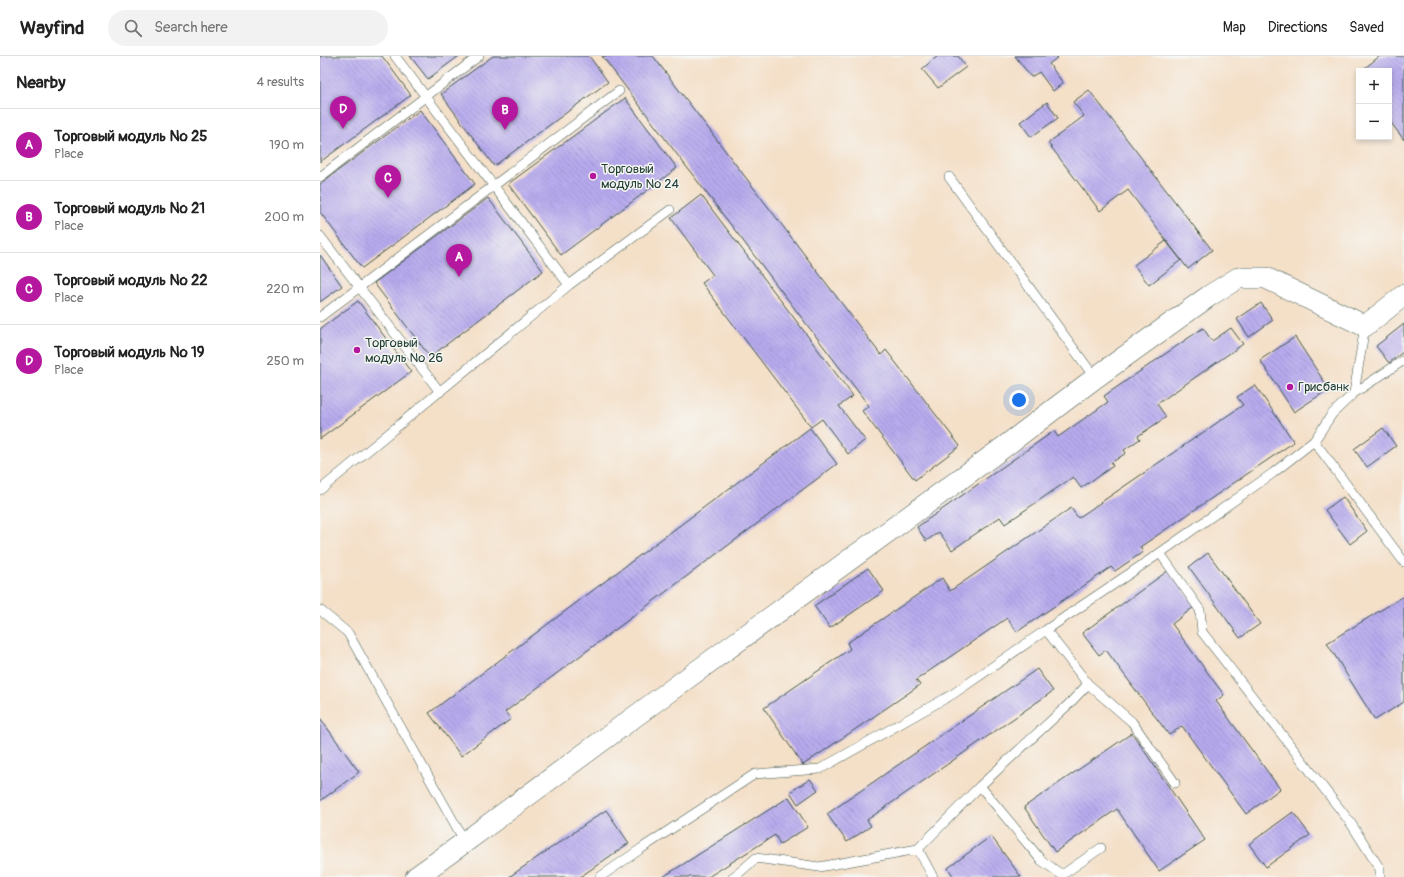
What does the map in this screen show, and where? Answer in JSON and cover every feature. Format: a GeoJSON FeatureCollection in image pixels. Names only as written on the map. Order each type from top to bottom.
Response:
{"type":"FeatureCollection","features":[{"type":"Feature","properties":{"kind":"street"},"geometry":{"type":"LineString","coordinates":[[416,877],[1000,450],[1095,378],[1209,296],[1238,278],[1266,278],[1365,326],[1404,295]]}},
{"type":"Feature","properties":{"kind":"lane"},"geometry":{"type":"LineString","coordinates":[[395,56],[569,285]]}},
{"type":"Feature","properties":{"kind":"lane"},"geometry":{"type":"LineString","coordinates":[[320,177],[479,56]]}},
{"type":"Feature","properties":{"kind":"lane"},"geometry":{"type":"LineString","coordinates":[[320,317],[619,91]]}},
{"type":"Feature","properties":{"kind":"lane"},"geometry":{"type":"LineString","coordinates":[[949,177],[1095,378]]}},
{"type":"Feature","properties":{"kind":"lane"},"geometry":{"type":"LineString","coordinates":[[320,490],[569,285],[670,210]]}},
{"type":"Feature","properties":{"kind":"lane"},"geometry":{"type":"LineString","coordinates":[[320,236],[440,392]]}},
{"type":"Feature","properties":{"kind":"lane"},"geometry":{"type":"LineString","coordinates":[[1354,393],[1365,326]]}},
{"type":"Feature","properties":{"kind":"lane"},"geometry":{"type":"LineString","coordinates":[[600,877],[755,774],[820,770],[953,694],[1272,473],[1314,441],[1332,414],[1354,393],[1404,360]]}},
{"type":"Feature","properties":{"kind":"lane"},"geometry":{"type":"LineString","coordinates":[[1314,441],[1404,562]]}},
{"type":"Feature","properties":{"kind":"lane"},"geometry":{"type":"LineString","coordinates":[[1160,552],[1200,610],[1202,632],[1350,822],[1380,869],[1380,877]]}},
{"type":"Feature","properties":{"kind":"lane"},"geometry":{"type":"LineString","coordinates":[[320,610],[348,633],[465,842]]}},
{"type":"Feature","properties":{"kind":"lane"},"geometry":{"type":"LineString","coordinates":[[1046,630],[1088,684],[1132,722],[1175,783]]}},
{"type":"Feature","properties":{"kind":"lane"},"geometry":{"type":"LineString","coordinates":[[733,877],[756,858],[819,867],[918,849],[980,786],[1069,704],[1088,684]]}},
{"type":"Feature","properties":{"kind":"lane"},"geometry":{"type":"LineString","coordinates":[[980,786],[1041,860],[1062,875],[1101,848]]}},
{"type":"Feature","properties":{"kind":"lane"},"geometry":{"type":"LineString","coordinates":[[918,849],[933,877]]}},
{"type":"Feature","properties":{"kind":"building"},"geometry":{"type":"Polygon","coordinates":[[[320,56],[382,56],[411,95],[320,162],[320,56]]]}},
{"type":"Feature","properties":{"kind":"building"},"geometry":{"type":"Polygon","coordinates":[[[410,56],[459,56],[428,79],[410,56]]]}},
{"type":"Feature","properties":{"kind":"building"},"geometry":{"type":"Polygon","coordinates":[[[493,56],[589,56],[608,82],[494,166],[441,94],[493,56]]]}},
{"type":"Feature","properties":{"kind":"building"},"geometry":{"type":"Polygon","coordinates":[[[602,56],[653,56],[881,355],[886,350],[960,446],[915,480],[862,411],[869,406],[602,56]]]}},
{"type":"Feature","properties":{"kind":"building"},"geometry":{"type":"Polygon","coordinates":[[[938,56],[958,56],[966,67],[938,88],[922,69],[938,56]]]}},
{"type":"Feature","properties":{"kind":"building"},"geometry":{"type":"Polygon","coordinates":[[[1015,56],[1058,57],[1049,64],[1063,83],[1053,91],[1039,72],[1031,77],[1015,56]]]}},
{"type":"Feature","properties":{"kind":"building"},"geometry":{"type":"Polygon","coordinates":[[[1380,56],[1404,56],[1404,140],[1392,124],[1392,68],[1365,68],[1380,56]]]}},
{"type":"Feature","properties":{"kind":"building"},"geometry":{"type":"Polygon","coordinates":[[[1089,90],[1212,250],[1188,269],[1128,190],[1100,211],[1048,143],[1084,116],[1073,102],[1089,90]]]}},
{"type":"Feature","properties":{"kind":"building","name":"Торговый модуль № 24"},"geometry":{"type":"Polygon","coordinates":[[[625,98],[677,168],[561,255],[508,184],[625,98]]]}},
{"type":"Feature","properties":{"kind":"building"},"geometry":{"type":"Polygon","coordinates":[[[1047,102],[1058,118],[1031,137],[1020,122],[1047,102]]]}},
{"type":"Feature","properties":{"kind":"building"},"geometry":{"type":"Polygon","coordinates":[[[420,110],[475,184],[362,268],[320,212],[320,184],[420,110]]]}},
{"type":"Feature","properties":{"kind":"building"},"geometry":{"type":"Polygon","coordinates":[[[701,195],[853,396],[839,406],[865,440],[848,454],[822,419],[811,427],[702,283],[713,275],[671,218],[701,195]]]}},
{"type":"Feature","properties":{"kind":"building"},"geometry":{"type":"Polygon","coordinates":[[[488,198],[543,271],[430,357],[374,283],[488,198]]]}},
{"type":"Feature","properties":{"kind":"building"},"geometry":{"type":"Polygon","coordinates":[[[1166,241],[1181,260],[1149,285],[1134,265],[1166,241]]]}},
{"type":"Feature","properties":{"kind":"building"},"geometry":{"type":"Polygon","coordinates":[[[320,255],[342,286],[320,302],[320,255]]]}},
{"type":"Feature","properties":{"kind":"building","name":"Торговый модуль № 26"},"geometry":{"type":"Polygon","coordinates":[[[358,301],[411,372],[320,439],[320,329],[358,301]]]}},
{"type":"Feature","properties":{"kind":"building"},"geometry":{"type":"Polygon","coordinates":[[[1261,303],[1273,320],[1249,337],[1237,319],[1261,303]]]}},
{"type":"Feature","properties":{"kind":"building"},"geometry":{"type":"Polygon","coordinates":[[[1404,324],[1404,351],[1389,363],[1376,346],[1404,324]]]}},
{"type":"Feature","properties":{"kind":"building"},"geometry":{"type":"Polygon","coordinates":[[[1203,328],[1212,341],[1231,328],[1243,344],[1157,404],[1166,417],[1138,436],[1140,439],[1124,450],[1126,453],[1111,463],[1113,466],[1081,488],[1073,477],[1005,524],[1000,517],[952,550],[939,532],[926,541],[917,527],[1054,431],[1058,437],[1108,402],[1104,396],[1203,328]]]}},
{"type":"Feature","properties":{"kind":"building"},"geometry":{"type":"Polygon","coordinates":[[[1295,337],[1329,389],[1294,412],[1260,360],[1295,337]]]}},
{"type":"Feature","properties":{"kind":"building"},"geometry":{"type":"Polygon","coordinates":[[[1255,385],[1294,442],[1140,547],[1143,552],[1115,571],[1111,567],[1017,632],[1007,618],[916,680],[920,685],[803,765],[764,708],[850,649],[847,643],[942,578],[950,591],[1071,508],[1078,518],[1243,405],[1237,397],[1255,385]]]}},
{"type":"Feature","properties":{"kind":"building"},"geometry":{"type":"Polygon","coordinates":[[[810,428],[837,464],[505,712],[511,719],[461,756],[429,713],[810,428]]]}},
{"type":"Feature","properties":{"kind":"building"},"geometry":{"type":"Polygon","coordinates":[[[1383,428],[1396,446],[1367,467],[1354,449],[1383,428]]]}},
{"type":"Feature","properties":{"kind":"building"},"geometry":{"type":"Polygon","coordinates":[[[1343,497],[1367,531],[1350,544],[1325,510],[1343,497]]]}},
{"type":"Feature","properties":{"kind":"building"},"geometry":{"type":"Polygon","coordinates":[[[1208,553],[1260,624],[1240,638],[1189,567],[1208,553]]]}},
{"type":"Feature","properties":{"kind":"building"},"geometry":{"type":"Polygon","coordinates":[[[868,568],[884,591],[830,628],[814,606],[868,568]]]}},
{"type":"Feature","properties":{"kind":"building"},"geometry":{"type":"Polygon","coordinates":[[[1169,570],[1195,606],[1172,624],[1224,695],[1216,701],[1280,789],[1246,814],[1182,726],[1169,735],[1106,650],[1099,655],[1082,633],[1169,570]]]}},
{"type":"Feature","properties":{"kind":"building"},"geometry":{"type":"Polygon","coordinates":[[[1404,596],[1404,702],[1375,720],[1327,643],[1404,596]]]}},
{"type":"Feature","properties":{"kind":"building"},"geometry":{"type":"Polygon","coordinates":[[[1037,669],[1053,691],[867,820],[871,826],[847,842],[827,814],[1037,669]]]}},
{"type":"Feature","properties":{"kind":"building"},"geometry":{"type":"Polygon","coordinates":[[[320,718],[359,772],[320,801],[320,718]]]}},
{"type":"Feature","properties":{"kind":"building"},"geometry":{"type":"Polygon","coordinates":[[[1132,733],[1205,840],[1159,871],[1117,809],[1055,852],[1024,807],[1132,733]]]}},
{"type":"Feature","properties":{"kind":"building"},"geometry":{"type":"Polygon","coordinates":[[[810,779],[818,790],[798,804],[790,792],[810,779]]]}},
{"type":"Feature","properties":{"kind":"building"},"geometry":{"type":"Polygon","coordinates":[[[789,797],[808,827],[780,844],[775,835],[708,877],[663,877],[789,797]]]}},
{"type":"Feature","properties":{"kind":"building"},"geometry":{"type":"Polygon","coordinates":[[[606,810],[629,843],[580,877],[509,877],[606,810]]]}},
{"type":"Feature","properties":{"kind":"building"},"geometry":{"type":"Polygon","coordinates":[[[1293,812],[1310,835],[1266,867],[1249,844],[1293,812]]]}},
{"type":"Feature","properties":{"kind":"building"},"geometry":{"type":"Polygon","coordinates":[[[991,836],[1021,877],[954,877],[948,868],[991,836]]]}},
{"type":"Feature","properties":{"kind":"place","name":"Торговый модуль № 19"},"geometry":{"type":"Point","coordinates":[343,129]}},
{"type":"Feature","properties":{"kind":"place","name":"Торговый модуль № 21"},"geometry":{"type":"Point","coordinates":[505,130]}},
{"type":"Feature","properties":{"kind":"place","name":"Торговый модуль № 24"},"geometry":{"type":"Point","coordinates":[593,176]}},
{"type":"Feature","properties":{"kind":"place","name":"Торговый модуль № 22"},"geometry":{"type":"Point","coordinates":[388,198]}},
{"type":"Feature","properties":{"kind":"place","name":"Торговый модуль № 25"},"geometry":{"type":"Point","coordinates":[459,277]}},
{"type":"Feature","properties":{"kind":"place","name":"Торговый модуль № 26"},"geometry":{"type":"Point","coordinates":[357,350]}},
{"type":"Feature","properties":{"kind":"place","name":"Грисбанк"},"geometry":{"type":"Point","coordinates":[1290,387]}}]}
